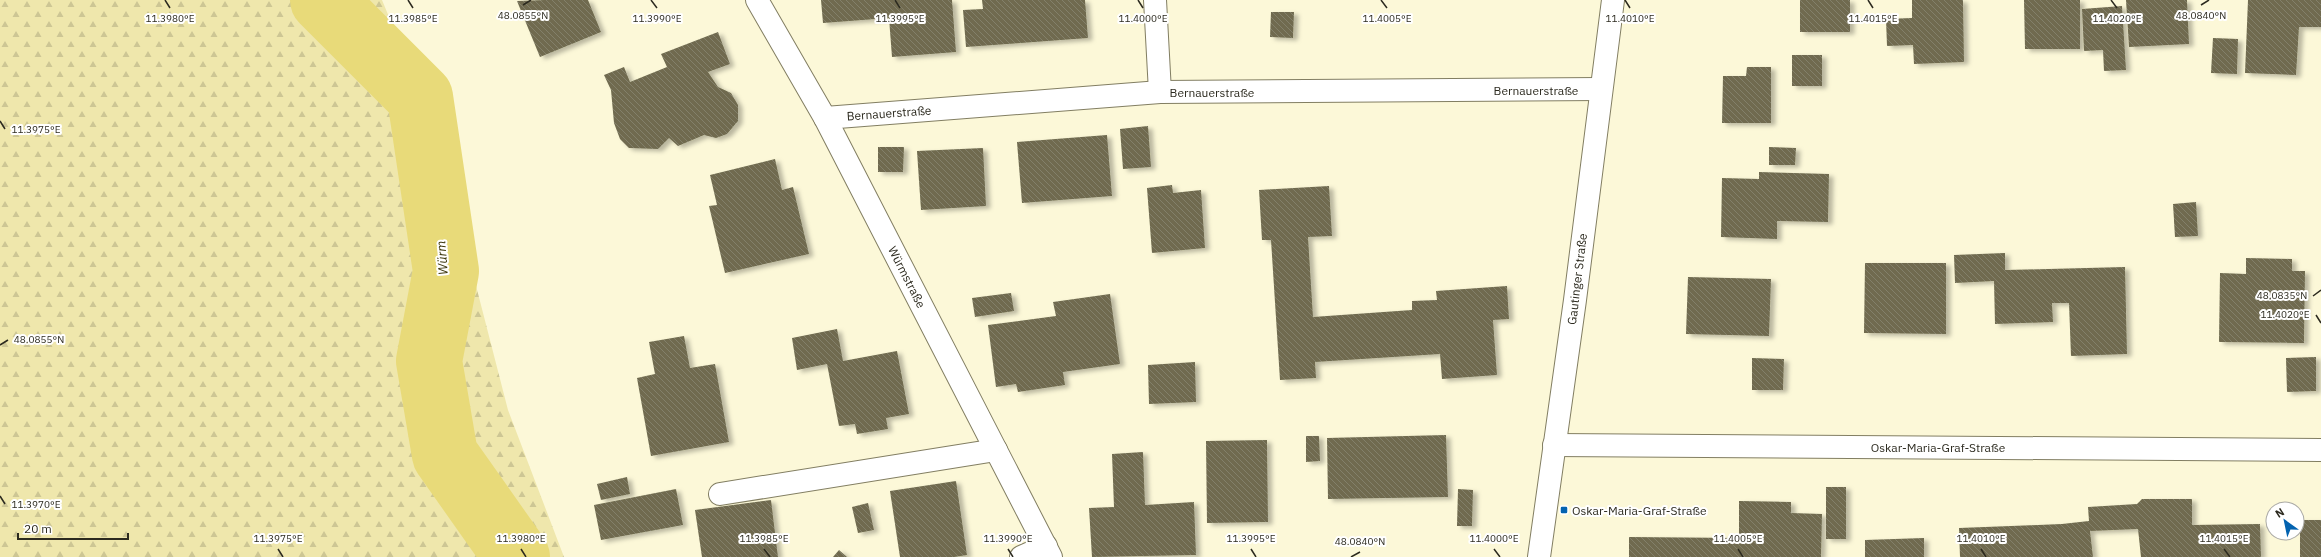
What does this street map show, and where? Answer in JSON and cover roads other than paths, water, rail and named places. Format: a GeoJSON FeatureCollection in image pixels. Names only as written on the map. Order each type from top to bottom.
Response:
{"type":"FeatureCollection","features":[{"type":"Feature","properties":{"kind":"street","name":"Würmstraße"},"geometry":{"type":"LineString","coordinates":[[757,0],[825,118],[1048,551]]}},
{"type":"Feature","properties":{"kind":"street"},"geometry":{"type":"LineString","coordinates":[[1155,0],[1160,92]]}},
{"type":"Feature","properties":{"kind":"street","name":"Gautinger Straße"},"geometry":{"type":"LineString","coordinates":[[1539,557],[1575,300],[1612,0]]}},
{"type":"Feature","properties":{"kind":"street","name":"Bernauerstraße"},"geometry":{"type":"LineString","coordinates":[[825,118],[1160,92],[1600,89]]}},
{"type":"Feature","properties":{"kind":"street","name":"Oskar-Maria-Graf-Straße"},"geometry":{"type":"LineString","coordinates":[[1554,445],[2321,450]]}},
{"type":"Feature","properties":{"kind":"street"},"geometry":{"type":"LineString","coordinates":[[720,494],[996,450]]}},
{"type":"Feature","properties":{"kind":"street"},"geometry":{"type":"LineString","coordinates":[[1021,557],[1048,551]]}},
{"type":"Feature","properties":{"kind":"waterway","name":"Würm"},"geometry":{"type":"LineString","coordinates":[[323,0],[420,97],[446,271],[429,361],[445,455],[517,557]]}},
{"type":"Feature","properties":{"kind":"place","name":"Oskar-Maria-Graf-Straße"},"geometry":{"type":"Point","coordinates":[1564,510]}}]}
